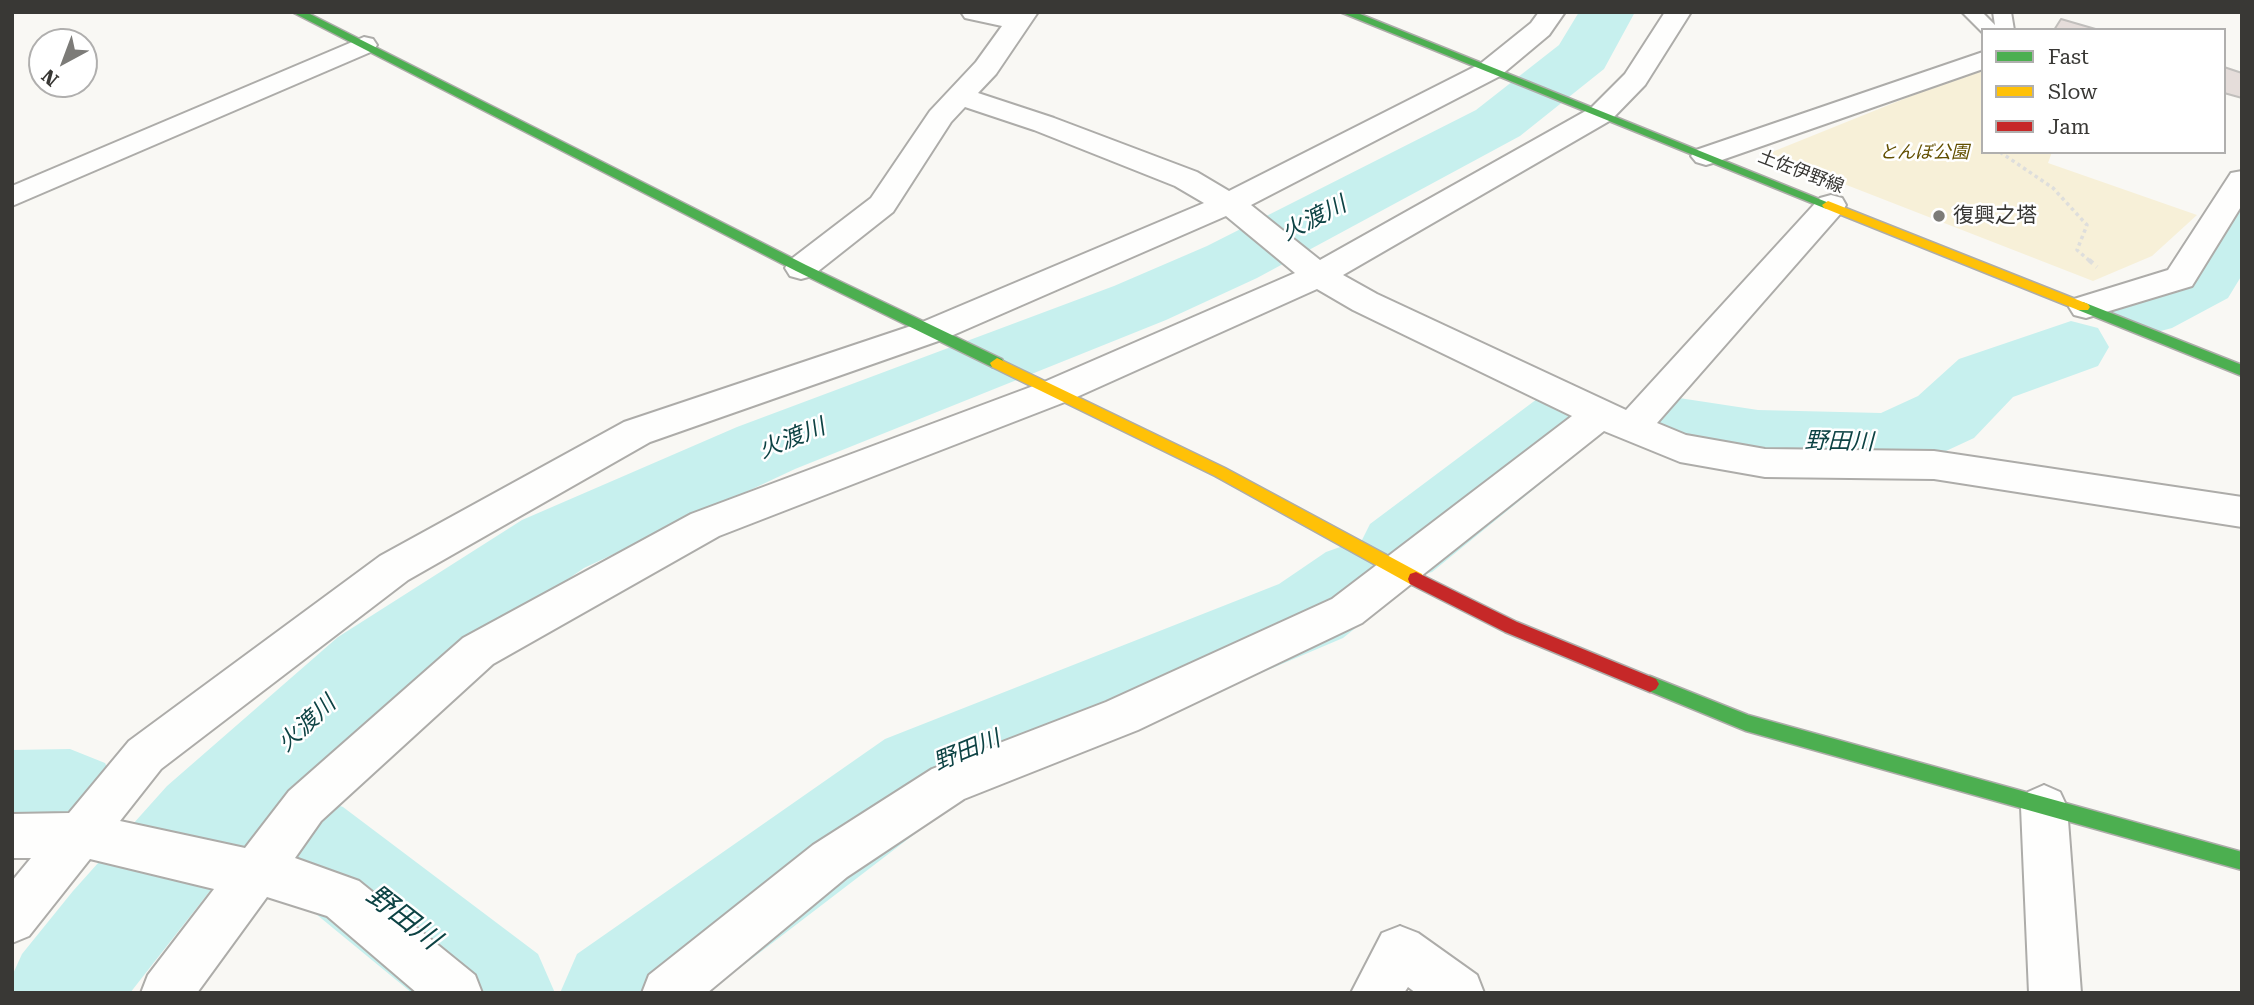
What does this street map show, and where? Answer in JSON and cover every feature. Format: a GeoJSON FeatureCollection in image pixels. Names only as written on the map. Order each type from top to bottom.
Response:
{"type":"FeatureCollection","features":[{"type":"Feature","properties":{"kind":"street"},"geometry":{"type":"LineString","coordinates":[[801,268],[882,205],[940,117],[986,68],[1022,17],[974,12]]}},
{"type":"Feature","properties":{"kind":"street","name":"土佐伊野線"},"geometry":{"type":"LineString","coordinates":[[1346,12],[2086,307],[2242,372]]}},
{"type":"Feature","properties":{"kind":"street"},"geometry":{"type":"LineString","coordinates":[[12,919],[93,838],[145,755],[394,568],[637,432],[944,337],[1238,211],[1495,72],[1540,29],[1552,12]]}},
{"type":"Feature","properties":{"kind":"street"},"geometry":{"type":"LineString","coordinates":[[166,993],[245,871],[305,806],[478,652],[705,526],[1051,388],[1311,270],[1591,110],[1635,79],[1678,12]]}},
{"type":"Feature","properties":{"kind":"street"},"geometry":{"type":"LineString","coordinates":[[305,14],[801,268],[1220,472],[1397,570],[1511,627],[1746,723],[2242,861]]}},
{"type":"Feature","properties":{"kind":"street"},"geometry":{"type":"LineString","coordinates":[[12,197],[364,45]]}},
{"type":"Feature","properties":{"kind":"street"},"geometry":{"type":"LineString","coordinates":[[1706,156],[1981,61]]}},
{"type":"Feature","properties":{"kind":"street"},"geometry":{"type":"LineString","coordinates":[[960,96],[1044,124],[1186,179],[1238,211],[1311,270],[1366,302],[1616,421],[1680,448],[1765,463],[1934,465],[2242,512]]}},
{"type":"Feature","properties":{"kind":"street"},"geometry":{"type":"LineString","coordinates":[[2086,307],[2180,278],[2242,180]]}},
{"type":"Feature","properties":{"kind":"street"},"geometry":{"type":"LineString","coordinates":[[667,993],[830,861],[948,784],[1122,716],[1346,611],[1499,494],[1616,421],[1831,205]]}},
{"type":"Feature","properties":{"kind":"street"},"geometry":{"type":"LineString","coordinates":[[2044,807],[2056,967],[2055,993]]}},
{"type":"Feature","properties":{"kind":"street"},"geometry":{"type":"LineString","coordinates":[[12,836],[93,838],[245,871],[273,874],[342,898],[457,993]]}},
{"type":"Feature","properties":{"kind":"street"},"geometry":{"type":"LineString","coordinates":[[1376,993],[1400,951],[1459,993]]}},
{"type":"Feature","properties":{"kind":"lane"},"geometry":{"type":"LineString","coordinates":[[1972,12],[1988,28]]}},
{"type":"Feature","properties":{"kind":"path"},"geometry":{"type":"LineString","coordinates":[[2003,154],[2053,188],[2087,225],[2077,250],[2128,294]]}},
{"type":"Feature","properties":{"kind":"green space","name":"とんぼ公園"},"geometry":{"type":"Polygon","coordinates":[[[1981,68],[1981,154],[2051,154],[2048,163],[2197,215],[2152,256],[2093,281],[1767,154],[1981,68]]]}},
{"type":"Feature","properties":{"kind":"building"},"geometry":{"type":"Polygon","coordinates":[[[2061,19],[2092,28],[2055,28],[2061,19]]]}},
{"type":"Feature","properties":{"kind":"building"},"geometry":{"type":"Polygon","coordinates":[[[2226,68],[2242,73],[2242,98],[2226,94],[2226,68]]]}},
{"type":"Feature","properties":{"kind":"waterway","name":"火渡川"},"geometry":{"type":"LineString","coordinates":[[61,993],[203,820],[371,665],[553,544],[766,448],[1140,303],[1232,262],[1498,123],[1583,56],[1607,12]]}},
{"type":"Feature","properties":{"kind":"waterway","name":"野田川"},"geometry":{"type":"LineString","coordinates":[[2146,310],[2203,281],[2228,232],[2242,220]]}},
{"type":"Feature","properties":{"kind":"waterway","name":"野田川"},"geometry":{"type":"LineString","coordinates":[[1666,425],[1758,440],[1889,443],[1946,417],[1986,378],[2071,347]]}},
{"type":"Feature","properties":{"kind":"waterway","name":"野田川"},"geometry":{"type":"LineString","coordinates":[[1401,548],[1565,420]]}},
{"type":"Feature","properties":{"kind":"waterway","name":"野田川"},"geometry":{"type":"LineString","coordinates":[[616,993],[920,771],[1311,611],[1357,577]]}},
{"type":"Feature","properties":{"kind":"waterway","name":"野田川"},"geometry":{"type":"LineString","coordinates":[[12,797],[70,796]]}},
{"type":"Feature","properties":{"kind":"waterway","name":"野田川"},"geometry":{"type":"LineString","coordinates":[[307,842],[499,993]]}},
{"type":"Feature","properties":{"kind":"traffic: fast"},"geometry":{"type":"LineString","coordinates":[[297,12],[801,268],[997,363]]}},
{"type":"Feature","properties":{"kind":"traffic: fast"},"geometry":{"type":"LineString","coordinates":[[1345,12],[1828,205]]}},
{"type":"Feature","properties":{"kind":"traffic: fast"},"geometry":{"type":"LineString","coordinates":[[2083,307],[2242,371]]}},
{"type":"Feature","properties":{"kind":"traffic: fast"},"geometry":{"type":"LineString","coordinates":[[1650,684],[1746,723],[2242,861]]}},
{"type":"Feature","properties":{"kind":"traffic: slow"},"geometry":{"type":"LineString","coordinates":[[1828,205],[2083,307]]}},
{"type":"Feature","properties":{"kind":"traffic: slow"},"geometry":{"type":"LineString","coordinates":[[997,363],[1220,472],[1416,579]]}},
{"type":"Feature","properties":{"kind":"traffic: jam"},"geometry":{"type":"LineString","coordinates":[[1416,579],[1511,627],[1650,684]]}},
{"type":"Feature","properties":{"kind":"place","name":"復興之塔"},"geometry":{"type":"Point","coordinates":[1939,216]}}]}
